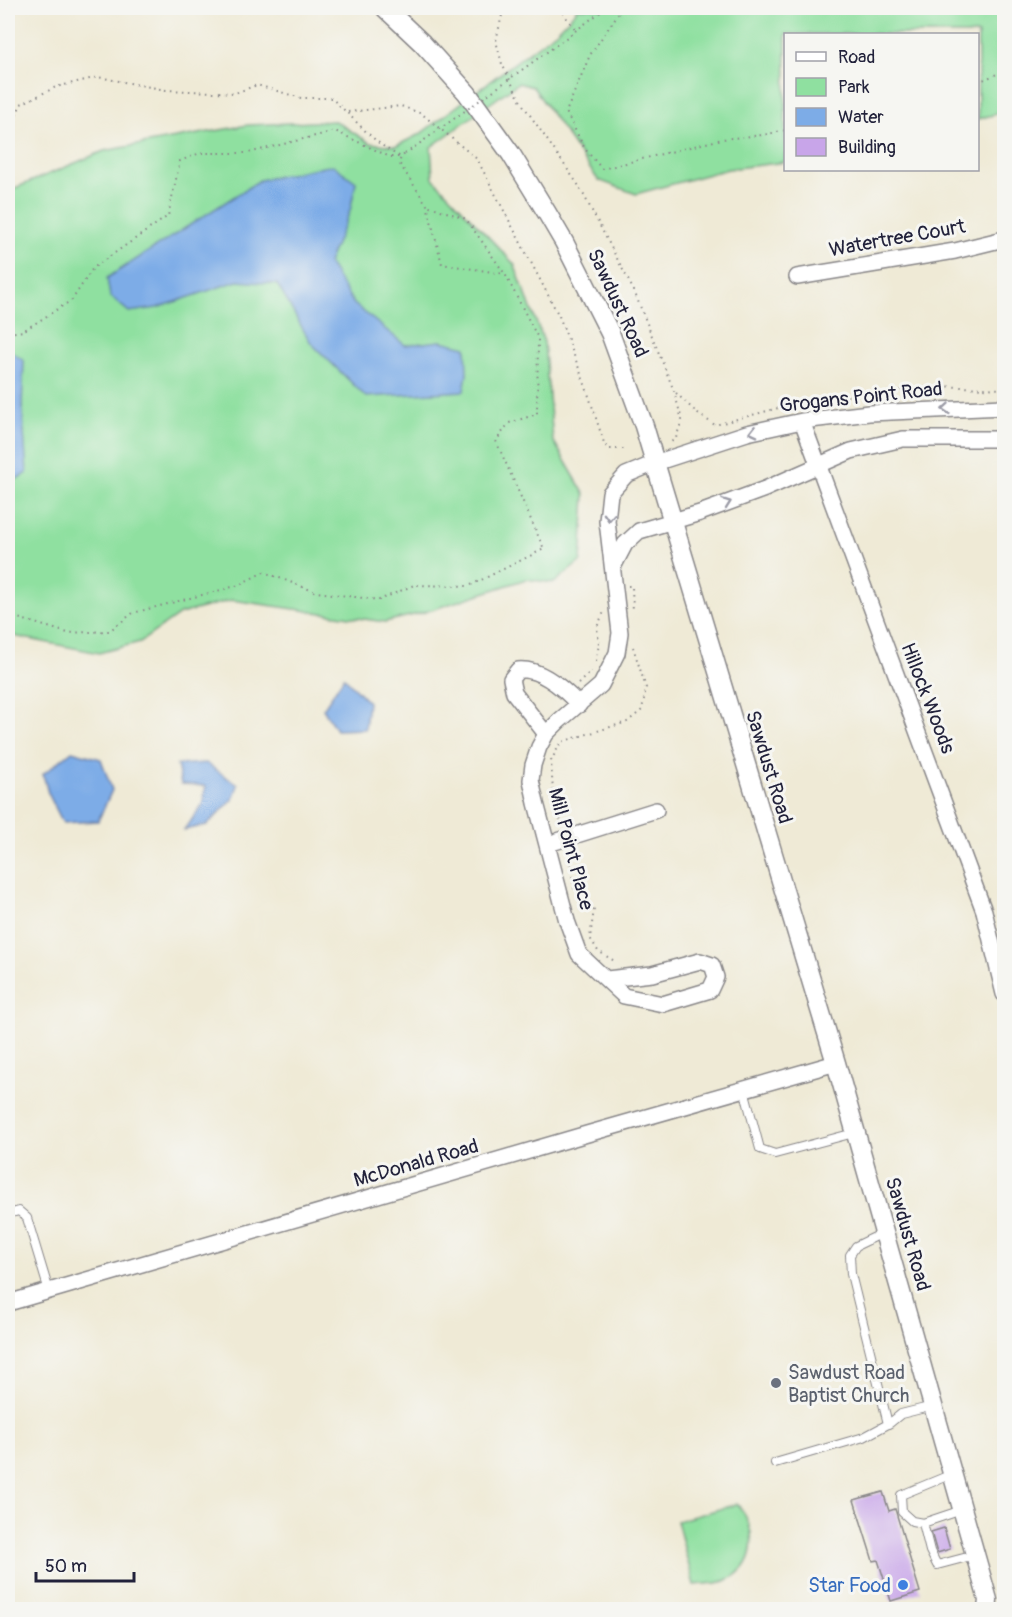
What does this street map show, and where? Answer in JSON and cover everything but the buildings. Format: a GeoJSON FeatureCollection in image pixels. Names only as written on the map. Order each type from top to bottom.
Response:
{"type":"FeatureCollection","features":[{"type":"Feature","properties":{"kind":"street","name":"Sawdust Road"},"geometry":{"type":"LineString","coordinates":[[385,8],[422,43],[467,93],[511,154],[564,242],[610,333],[631,388],[836,1063],[990,1606]]}},
{"type":"Feature","properties":{"kind":"street","name":"Watertree Court"},"geometry":{"type":"LineString","coordinates":[[797,277],[956,251],[1005,239]]}},
{"type":"Feature","properties":{"kind":"street","name":"Grogans Point Road"},"geometry":{"type":"LineString","coordinates":[[655,463],[747,433],[802,420],[869,413],[1005,407]]}},
{"type":"Feature","properties":{"kind":"street","name":"Hillock Woods"},"geometry":{"type":"LineString","coordinates":[[802,420],[984,911],[1005,994]]}},
{"type":"Feature","properties":{"kind":"street"},"geometry":{"type":"LineString","coordinates":[[613,567],[625,544],[639,531],[765,489],[851,451],[903,439],[1005,439]]}},
{"type":"Feature","properties":{"kind":"street","name":"Mill Point Place"},"geometry":{"type":"LineString","coordinates":[[606,979],[652,974],[700,961],[712,965],[716,977],[710,990],[663,1004],[624,996],[594,970],[579,954],[567,921],[531,780],[532,765],[538,747],[546,734],[601,685],[617,653],[620,633],[607,521],[610,493],[626,475],[655,463]]}},
{"type":"Feature","properties":{"kind":"street"},"geometry":{"type":"LineString","coordinates":[[546,734],[514,693],[511,679],[518,670],[530,669],[567,693],[579,705]]}},
{"type":"Feature","properties":{"kind":"street"},"geometry":{"type":"LineString","coordinates":[[548,844],[656,810]]}},
{"type":"Feature","properties":{"kind":"street","name":"McDonald Road"},"geometry":{"type":"LineString","coordinates":[[8,1303],[836,1063]]}},
{"type":"Feature","properties":{"kind":"lane"},"geometry":{"type":"LineString","coordinates":[[744,1089],[760,1149],[775,1154],[856,1133]]}},
{"type":"Feature","properties":{"kind":"lane"},"geometry":{"type":"LineString","coordinates":[[8,1214],[19,1211],[27,1218],[49,1291]]}},
{"type":"Feature","properties":{"kind":"lane"},"geometry":{"type":"LineString","coordinates":[[884,1233],[856,1246],[850,1255],[851,1274],[888,1424]]}},
{"type":"Feature","properties":{"kind":"lane"},"geometry":{"type":"LineString","coordinates":[[775,1463],[864,1437],[901,1414],[933,1406]]}},
{"type":"Feature","properties":{"kind":"lane"},"geometry":{"type":"LineString","coordinates":[[952,1474],[901,1496],[902,1512],[912,1521],[923,1523],[962,1510]]}},
{"type":"Feature","properties":{"kind":"lane"},"geometry":{"type":"LineString","coordinates":[[923,1523],[930,1551],[937,1565],[975,1555]]}},
{"type":"Feature","properties":{"kind":"path"},"geometry":{"type":"LineString","coordinates":[[511,8],[502,15],[496,41],[502,64],[521,102],[584,196],[634,291],[674,391],[682,420],[676,438],[668,445]]}},
{"type":"Feature","properties":{"kind":"path"},"geometry":{"type":"LineString","coordinates":[[559,8],[576,30]]}},
{"type":"Feature","properties":{"kind":"path"},"geometry":{"type":"LineString","coordinates":[[8,333],[23,331],[72,300],[93,268],[168,216],[180,161],[200,153],[248,153],[335,131],[390,158],[401,157],[606,8]]}},
{"type":"Feature","properties":{"kind":"path"},"geometry":{"type":"LineString","coordinates":[[622,8],[590,55],[566,112],[585,149],[602,170],[722,139],[784,130]]}},
{"type":"Feature","properties":{"kind":"path"},"geometry":{"type":"LineString","coordinates":[[979,82],[1005,71]]}},
{"type":"Feature","properties":{"kind":"path"},"geometry":{"type":"LineString","coordinates":[[8,122],[14,120],[21,104],[56,87],[98,76],[166,90],[236,93],[257,85],[301,98],[331,98],[348,112],[365,132],[388,151],[401,157]]}},
{"type":"Feature","properties":{"kind":"path"},"geometry":{"type":"LineString","coordinates":[[348,112],[401,106],[422,114],[477,159],[559,316],[604,443],[609,449],[624,449]]}},
{"type":"Feature","properties":{"kind":"path"},"geometry":{"type":"LineString","coordinates":[[401,157],[399,163],[427,205],[442,264],[505,274]]}},
{"type":"Feature","properties":{"kind":"path"},"geometry":{"type":"LineString","coordinates":[[8,615],[68,633],[109,631],[133,613],[236,586],[264,572],[316,592],[379,600],[414,585],[469,586],[544,549],[496,441],[509,423],[537,414],[538,338],[505,274],[466,219],[427,205]]}},
{"type":"Feature","properties":{"kind":"path"},"geometry":{"type":"LineString","coordinates":[[674,391],[698,414],[715,425],[808,400],[940,386],[1005,389]]}},
{"type":"Feature","properties":{"kind":"path"},"geometry":{"type":"LineString","coordinates":[[615,586],[632,586],[632,621]]}},
{"type":"Feature","properties":{"kind":"path"},"geometry":{"type":"LineString","coordinates":[[567,693],[595,668],[599,644],[597,627],[604,611],[603,603]]}},
{"type":"Feature","properties":{"kind":"path"},"geometry":{"type":"LineString","coordinates":[[616,962],[598,951],[590,938],[594,909],[574,888],[566,839],[553,792],[551,760],[561,742],[627,722],[642,710],[646,688],[631,642]]}},
{"type":"Feature","properties":{"kind":"green space"},"geometry":{"type":"Polygon","coordinates":[[[576,8],[1004,8],[1004,112],[979,119],[979,33],[784,33],[784,162],[728,169],[636,194],[598,180],[533,87],[518,83],[431,147],[433,178],[514,264],[544,342],[553,440],[585,495],[581,561],[554,583],[526,579],[422,613],[385,622],[232,600],[180,614],[140,642],[99,653],[8,635],[8,191],[104,151],[248,125],[335,121],[370,143],[396,146],[420,134],[557,31],[576,11],[576,8]]]}},
{"type":"Feature","properties":{"kind":"green space"},"geometry":{"type":"Polygon","coordinates":[[[737,1504],[751,1532],[752,1543],[746,1563],[740,1571],[727,1580],[694,1585],[677,1521],[737,1504]]]}},
{"type":"Feature","properties":{"kind":"water"},"geometry":{"type":"Polygon","coordinates":[[[333,165],[356,182],[350,211],[328,263],[354,304],[405,345],[441,341],[466,347],[467,374],[464,391],[366,397],[311,343],[277,284],[237,281],[157,308],[129,312],[110,296],[107,278],[260,180],[333,165]]]}},
{"type":"Feature","properties":{"kind":"water"},"geometry":{"type":"Polygon","coordinates":[[[8,349],[24,361],[22,405],[27,473],[8,484],[8,349]]]}},
{"type":"Feature","properties":{"kind":"water"},"geometry":{"type":"Polygon","coordinates":[[[344,677],[368,702],[365,729],[336,730],[323,709],[344,677]]]}},
{"type":"Feature","properties":{"kind":"water"},"geometry":{"type":"Polygon","coordinates":[[[72,751],[101,759],[112,790],[98,821],[63,823],[48,793],[43,774],[72,751]]]}},
{"type":"Feature","properties":{"kind":"water"},"geometry":{"type":"Polygon","coordinates":[[[206,763],[238,785],[233,799],[207,825],[184,830],[202,806],[206,786],[181,784],[177,765],[206,763]]]}},
{"type":"Feature","properties":{"kind":"place","name":"Sawdust Road Baptist Church"},"geometry":{"type":"Point","coordinates":[776,1383]}},
{"type":"Feature","properties":{"kind":"place","name":"Star Food"},"geometry":{"type":"Point","coordinates":[903,1585]}}]}
